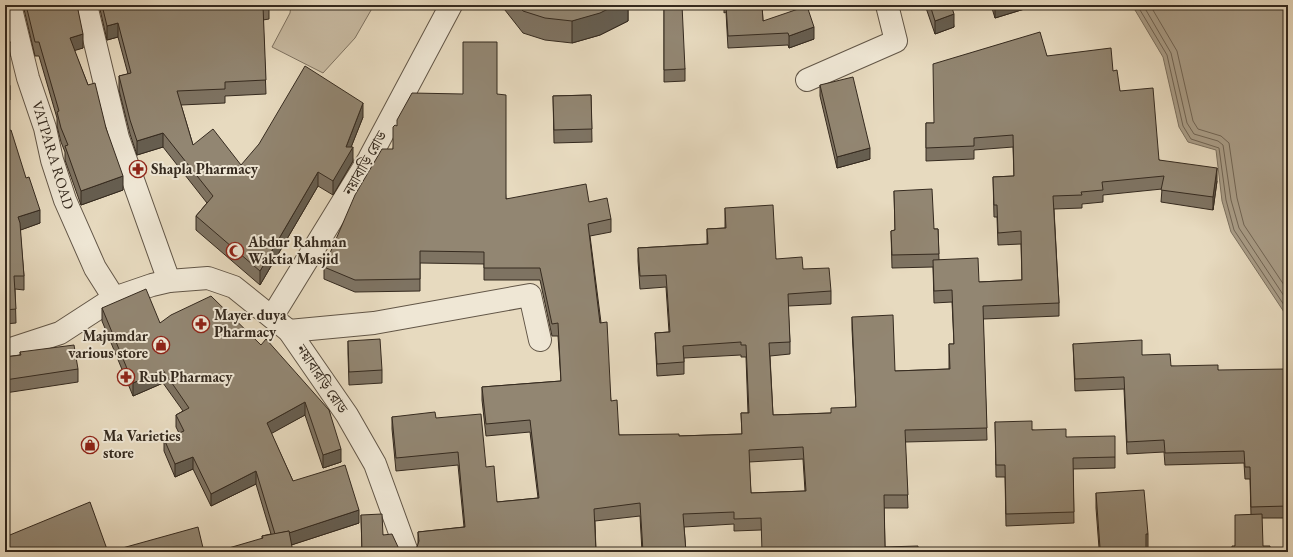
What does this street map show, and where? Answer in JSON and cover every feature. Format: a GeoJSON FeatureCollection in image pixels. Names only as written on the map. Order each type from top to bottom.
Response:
{"type":"FeatureCollection","features":[{"type":"Feature","properties":{"kind":"street","name":"VATPARA ROAD"},"geometry":{"type":"LineString","coordinates":[[10,5],[28,78],[45,128],[52,160],[65,200],[95,268],[114,298]]}},
{"type":"Feature","properties":{"kind":"street"},"geometry":{"type":"LineString","coordinates":[[5,351],[60,333],[114,298],[169,280],[118,138],[86,5]]}},
{"type":"Feature","properties":{"kind":"street","name":"নয়াবাড়ি রোড"},"geometry":{"type":"LineString","coordinates":[[272,317],[369,159],[451,5]]}},
{"type":"Feature","properties":{"kind":"street"},"geometry":{"type":"LineString","coordinates":[[807,80],[896,40],[887,5]]}},
{"type":"Feature","properties":{"kind":"street","name":"নয়াবারড়ি রোড"},"geometry":{"type":"LineString","coordinates":[[169,280],[208,278],[234,287],[289,331],[347,415],[375,464],[407,552]]}},
{"type":"Feature","properties":{"kind":"street"},"geometry":{"type":"LineString","coordinates":[[289,331],[374,323],[530,294],[540,340]]}},
{"type":"Feature","properties":{"kind":"shaded area"},"geometry":{"type":"Polygon","coordinates":[[[291,5],[374,5],[355,38],[323,73],[272,47],[290,13],[291,5]]]}},
{"type":"Feature","properties":{"kind":"water"},"geometry":{"type":"Polygon","coordinates":[[[1132,5],[1288,5],[1288,318],[1231,232],[1222,201],[1216,150],[1188,142],[1179,127],[1163,57],[1132,5]]]}},
{"type":"Feature","properties":{"kind":"building"},"geometry":{"type":"Polygon","coordinates":[[[26,5],[77,5],[83,34],[70,38],[88,85],[95,83],[106,128],[123,176],[81,191],[65,146],[68,145],[61,128],[57,112],[59,111],[39,42],[35,42],[26,5]]]}},
{"type":"Feature","properties":{"kind":"building"},"geometry":{"type":"Polygon","coordinates":[[[102,5],[269,5],[263,6],[266,80],[225,82],[225,89],[177,91],[193,145],[213,129],[241,165],[259,144],[305,66],[363,103],[346,147],[353,147],[333,181],[318,172],[260,271],[196,216],[213,196],[163,133],[137,141],[119,76],[131,73],[118,23],[107,26],[102,5]]]}},
{"type":"Feature","properties":{"kind":"building"},"geometry":{"type":"Polygon","coordinates":[[[518,5],[616,5],[600,13],[572,21],[545,18],[523,11],[518,5]]]}},
{"type":"Feature","properties":{"kind":"building"},"geometry":{"type":"Polygon","coordinates":[[[664,5],[682,5],[685,69],[664,70],[664,5]]]}},
{"type":"Feature","properties":{"kind":"building"},"geometry":{"type":"Polygon","coordinates":[[[726,5],[762,5],[763,21],[807,6],[814,27],[789,36],[788,33],[728,36],[726,5]]]}},
{"type":"Feature","properties":{"kind":"building"},"geometry":{"type":"Polygon","coordinates":[[[930,5],[951,5],[954,14],[935,21],[930,5]]]}},
{"type":"Feature","properties":{"kind":"building"},"geometry":{"type":"Polygon","coordinates":[[[5,20],[10,43],[5,43],[5,20]]]}},
{"type":"Feature","properties":{"kind":"building"},"geometry":{"type":"Polygon","coordinates":[[[1040,32],[1047,56],[1111,48],[1113,71],[1117,70],[1120,91],[1153,88],[1159,160],[1217,168],[1213,197],[1161,190],[1164,176],[1102,182],[1103,190],[1081,192],[1082,195],[1053,196],[1059,303],[983,306],[987,428],[905,430],[908,495],[884,495],[885,547],[918,546],[918,552],[762,552],[761,518],[734,519],[734,512],[683,514],[686,552],[643,552],[640,503],[594,509],[596,552],[405,552],[412,551],[417,547],[419,541],[418,532],[465,527],[458,452],[396,458],[392,417],[435,412],[436,418],[481,414],[486,467],[494,466],[497,502],[539,498],[530,420],[486,424],[482,387],[561,381],[558,323],[552,324],[540,268],[484,268],[484,252],[420,251],[420,279],[355,280],[324,267],[355,195],[382,149],[393,149],[393,127],[395,125],[397,126],[397,120],[412,93],[463,94],[463,42],[497,42],[497,94],[506,95],[506,199],[586,184],[589,202],[607,198],[611,219],[588,224],[600,323],[607,322],[611,401],[617,400],[619,435],[679,434],[679,436],[742,434],[741,413],[749,413],[746,345],[741,345],[741,342],[683,346],[684,362],[657,364],[655,333],[670,332],[666,275],[640,276],[638,248],[708,244],[707,229],[726,228],[725,208],[773,205],[776,259],[802,257],[803,269],[829,268],[831,291],[788,294],[790,342],[769,343],[773,415],[831,413],[831,408],[856,407],[852,317],[893,315],[895,371],[950,369],[949,344],[954,344],[952,290],[934,291],[933,260],[978,258],[979,282],[1022,280],[1021,231],[998,233],[997,205],[994,205],[993,177],[1014,176],[1013,135],[974,138],[974,146],[926,148],[926,123],[934,123],[933,64],[1040,32]],[[803,447],[749,450],[751,493],[806,491],[803,447]]]}},
{"type":"Feature","properties":{"kind":"building"},"geometry":{"type":"Polygon","coordinates":[[[5,71],[10,86],[5,88],[5,71]]]}},
{"type":"Feature","properties":{"kind":"building"},"geometry":{"type":"Polygon","coordinates":[[[853,77],[870,148],[837,157],[820,85],[853,77]]]}},
{"type":"Feature","properties":{"kind":"building"},"geometry":{"type":"Polygon","coordinates":[[[591,95],[592,129],[554,130],[553,96],[591,95]]]}},
{"type":"Feature","properties":{"kind":"building"},"geometry":{"type":"Polygon","coordinates":[[[11,130],[26,178],[29,177],[40,210],[18,217],[20,223],[24,276],[14,276],[16,309],[5,310],[5,132],[11,130]]]}},
{"type":"Feature","properties":{"kind":"building"},"geometry":{"type":"Polygon","coordinates":[[[932,189],[934,229],[938,229],[939,254],[892,255],[891,231],[895,230],[894,191],[932,189]]]}},
{"type":"Feature","properties":{"kind":"building"},"geometry":{"type":"Polygon","coordinates":[[[146,289],[160,323],[171,315],[211,296],[261,345],[266,339],[329,410],[341,449],[323,455],[305,402],[267,423],[293,481],[345,465],[359,510],[289,533],[289,531],[275,534],[256,471],[211,494],[193,457],[175,464],[164,439],[184,431],[176,415],[189,408],[163,370],[133,383],[102,308],[146,289]]]}},
{"type":"Feature","properties":{"kind":"building"},"geometry":{"type":"Polygon","coordinates":[[[380,339],[382,370],[349,372],[348,341],[380,339]]]}},
{"type":"Feature","properties":{"kind":"building"},"geometry":{"type":"Polygon","coordinates":[[[1142,340],[1142,355],[1170,354],[1171,366],[1218,365],[1218,370],[1286,369],[1288,397],[1288,506],[1251,507],[1250,467],[1245,467],[1244,451],[1165,453],[1164,440],[1127,442],[1124,377],[1075,379],[1073,344],[1142,340]]]}},
{"type":"Feature","properties":{"kind":"building"},"geometry":{"type":"Polygon","coordinates":[[[74,345],[78,369],[5,380],[5,357],[21,355],[20,352],[74,345]]]}},
{"type":"Feature","properties":{"kind":"building"},"geometry":{"type":"Polygon","coordinates":[[[1032,421],[1032,430],[1066,429],[1066,437],[1115,436],[1115,457],[1073,458],[1074,512],[1006,514],[1005,465],[996,465],[995,422],[1032,421]]]}},
{"type":"Feature","properties":{"kind":"building"},"geometry":{"type":"Polygon","coordinates":[[[1144,490],[1148,534],[1146,534],[1146,552],[998,552],[1100,548],[1096,493],[1144,490]]]}},
{"type":"Feature","properties":{"kind":"building"},"geometry":{"type":"Polygon","coordinates":[[[90,502],[108,552],[5,552],[5,537],[90,502]]]}},
{"type":"Feature","properties":{"kind":"building"},"geometry":{"type":"Polygon","coordinates":[[[382,514],[383,535],[392,534],[399,549],[405,552],[362,552],[361,515],[382,514]]]}},
{"type":"Feature","properties":{"kind":"building"},"geometry":{"type":"Polygon","coordinates":[[[1262,514],[1263,546],[1270,546],[1270,552],[1232,552],[1232,546],[1235,546],[1235,515],[1262,514]]]}},
{"type":"Feature","properties":{"kind":"building"},"geometry":{"type":"Polygon","coordinates":[[[198,527],[204,552],[108,552],[198,527]]]}},
{"type":"Feature","properties":{"kind":"building"},"geometry":{"type":"Polygon","coordinates":[[[289,531],[293,552],[215,552],[263,538],[262,536],[289,531]]]}},
{"type":"Feature","properties":{"kind":"place","name":"Shapla Pharmacy"},"geometry":{"type":"Point","coordinates":[138,169]}},
{"type":"Feature","properties":{"kind":"place","name":"Abdur Rahman Waktia Masjid"},"geometry":{"type":"Point","coordinates":[235,251]}},
{"type":"Feature","properties":{"kind":"place","name":"Mayer duya Pharmacy"},"geometry":{"type":"Point","coordinates":[201,324]}},
{"type":"Feature","properties":{"kind":"place","name":"Majumdar various store"},"geometry":{"type":"Point","coordinates":[161,345]}},
{"type":"Feature","properties":{"kind":"place","name":"Rub Pharmacy"},"geometry":{"type":"Point","coordinates":[126,377]}},
{"type":"Feature","properties":{"kind":"place","name":"Ma Varieties store"},"geometry":{"type":"Point","coordinates":[90,445]}}]}
